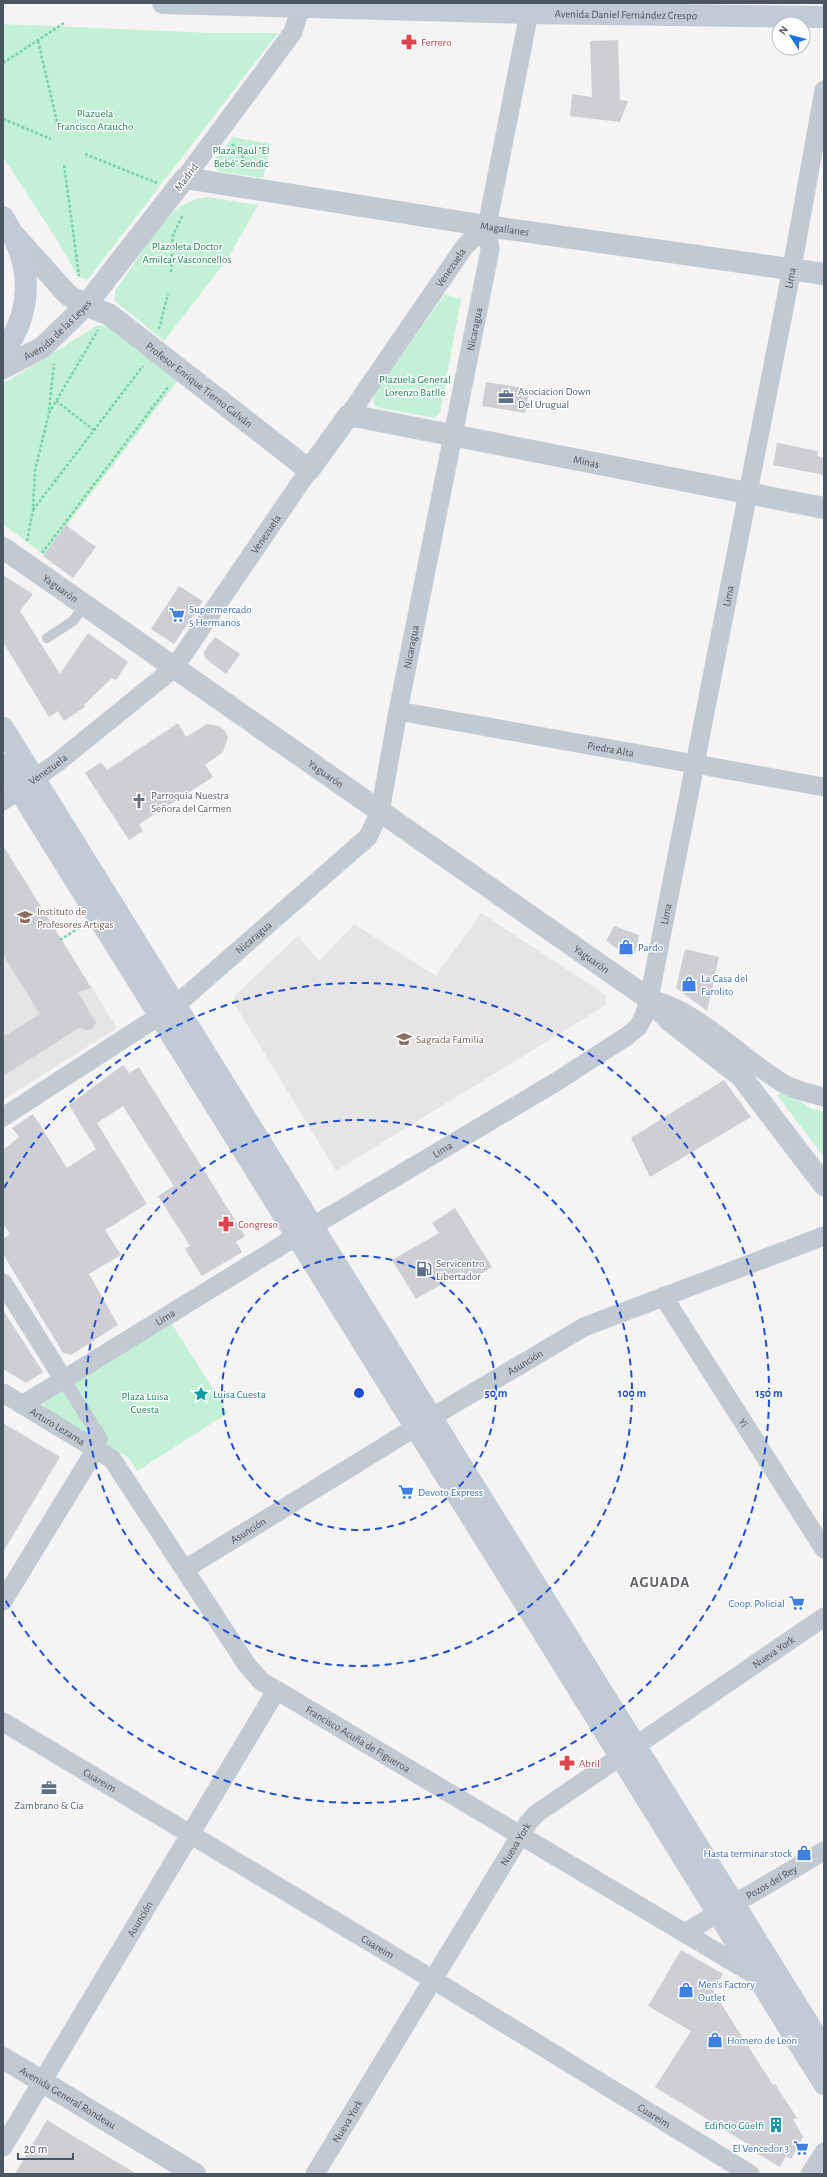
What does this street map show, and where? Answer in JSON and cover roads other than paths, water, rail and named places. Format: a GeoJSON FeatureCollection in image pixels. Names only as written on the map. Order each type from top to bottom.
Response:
{"type":"FeatureCollection","features":[{"type":"Feature","properties":{"kind":"main road","name":"Avenida Daniel Fernández Crespo"},"geometry":{"type":"LineString","coordinates":[[163,3],[704,9],[824,17]]}},
{"type":"Feature","properties":{"kind":"main road","name":"Avenida de las Leyes"},"geometry":{"type":"LineString","coordinates":[[3,217],[15,236],[24,266],[26,304],[18,331],[3,353]]}},
{"type":"Feature","properties":{"kind":"main road"},"geometry":{"type":"LineString","coordinates":[[3,728],[19,791],[168,1011],[726,1908],[824,2049]]}},
{"type":"Feature","properties":{"kind":"main road"},"geometry":{"type":"LineString","coordinates":[[3,764],[97,916],[168,1011]]}},
{"type":"Feature","properties":{"kind":"main road"},"geometry":{"type":"LineString","coordinates":[[726,1908],[757,1976],[824,2084]]}},
{"type":"Feature","properties":{"kind":"street","name":"Madrid"},"geometry":{"type":"LineString","coordinates":[[86,305],[185,178],[293,32],[302,5]]}},
{"type":"Feature","properties":{"kind":"street","name":"Nicaragua"},"geometry":{"type":"LineString","coordinates":[[3,1117],[168,1011],[368,837],[380,812],[398,711],[490,250],[487,226],[530,8]]}},
{"type":"Feature","properties":{"kind":"street","name":"Lima"},"geometry":{"type":"LineString","coordinates":[[22,1405],[304,1231],[556,1082],[627,1036],[641,1022],[649,999],[792,268],[824,90]]}},
{"type":"Feature","properties":{"kind":"street","name":"Magallanes"},"geometry":{"type":"LineString","coordinates":[[185,178],[487,226],[792,268],[824,274]]}},
{"type":"Feature","properties":{"kind":"street","name":"Venezuela"},"geometry":{"type":"LineString","coordinates":[[19,791],[174,668],[309,470],[349,415],[465,246],[487,226]]}},
{"type":"Feature","properties":{"kind":"street","name":"Avenida de las Leyes"},"geometry":{"type":"LineString","coordinates":[[3,368],[43,347],[86,305],[68,295],[15,236]]}},
{"type":"Feature","properties":{"kind":"street","name":"Profesor Enrique Tierno Galván"},"geometry":{"type":"LineString","coordinates":[[86,305],[110,315],[309,470]]}},
{"type":"Feature","properties":{"kind":"street","name":"Minas"},"geometry":{"type":"LineString","coordinates":[[349,415],[824,508]]}},
{"type":"Feature","properties":{"kind":"street","name":"Yaguarón"},"geometry":{"type":"LineString","coordinates":[[3,548],[649,999],[670,1021],[741,1076],[824,1184]]}},
{"type":"Feature","properties":{"kind":"street","name":"Piedra Alta"},"geometry":{"type":"LineString","coordinates":[[398,711],[824,787]]}},
{"type":"Feature","properties":{"kind":"street","name":"Yaguarón"},"geometry":{"type":"LineString","coordinates":[[649,999],[663,1002],[687,1014],[788,1086],[824,1097]]}},
{"type":"Feature","properties":{"kind":"street","name":"Asunción"},"geometry":{"type":"LineString","coordinates":[[185,1569],[423,1422],[584,1327],[824,1236]]}},
{"type":"Feature","properties":{"kind":"street"},"geometry":{"type":"LineString","coordinates":[[3,1282],[101,1439],[104,1454],[3,1601]]}},
{"type":"Feature","properties":{"kind":"street","name":"Yi"},"geometry":{"type":"LineString","coordinates":[[663,1296],[824,1549]]}},
{"type":"Feature","properties":{"kind":"street","name":"Arturo Lezama"},"geometry":{"type":"LineString","coordinates":[[3,1393],[104,1454]]}},
{"type":"Feature","properties":{"kind":"street","name":"Francisco Acuña de Figueroa"},"geometry":{"type":"LineString","coordinates":[[104,1454],[185,1569],[246,1665],[261,1681],[686,1932],[757,1976]]}},
{"type":"Feature","properties":{"kind":"street","name":"Nueva York"},"geometry":{"type":"LineString","coordinates":[[315,2174],[520,1835],[536,1814],[824,1617]]}},
{"type":"Feature","properties":{"kind":"street","name":"Asunción"},"geometry":{"type":"LineString","coordinates":[[3,2148],[192,1834],[276,1691]]}},
{"type":"Feature","properties":{"kind":"street","name":"Cuareim"},"geometry":{"type":"LineString","coordinates":[[3,1722],[192,1834],[750,2174]]}},
{"type":"Feature","properties":{"kind":"street","name":"Pozos del Rey"},"geometry":{"type":"LineString","coordinates":[[726,1908],[824,1851]]}},
{"type":"Feature","properties":{"kind":"street"},"geometry":{"type":"LineString","coordinates":[[686,1932],[726,1908]]}},
{"type":"Feature","properties":{"kind":"street","name":"Avenida General Rondeau"},"geometry":{"type":"LineString","coordinates":[[3,2058],[195,2174]]}},
{"type":"Feature","properties":{"kind":"street"},"geometry":{"type":"LineString","coordinates":[[810,2174],[824,2152]]}},
{"type":"Feature","properties":{"kind":"lane"},"geometry":{"type":"LineString","coordinates":[[47,638],[73,621],[84,606]]}},
{"type":"Feature","properties":{"kind":"place","name":"Ferrero"},"geometry":{"type":"Point","coordinates":[409,42]}},
{"type":"Feature","properties":{"kind":"place","name":"Asociacion Down Del Urugual"},"geometry":{"type":"Point","coordinates":[506,397]}},
{"type":"Feature","properties":{"kind":"place","name":"Supermercado 5 Hermanos"},"geometry":{"type":"Point","coordinates":[177,615]}},
{"type":"Feature","properties":{"kind":"place","name":"Parroquia Nuestra Señora del Carmen"},"geometry":{"type":"Point","coordinates":[139,801]}},
{"type":"Feature","properties":{"kind":"place","name":"Instituto de Profesores Artigas"},"geometry":{"type":"Point","coordinates":[25,917]}},
{"type":"Feature","properties":{"kind":"place","name":"Pardo"},"geometry":{"type":"Point","coordinates":[626,947]}},
{"type":"Feature","properties":{"kind":"place","name":"La Casa del Farolito"},"geometry":{"type":"Point","coordinates":[689,984]}},
{"type":"Feature","properties":{"kind":"place","name":"Sagrada Familia"},"geometry":{"type":"Point","coordinates":[404,1039]}},
{"type":"Feature","properties":{"kind":"place","name":"Congreso"},"geometry":{"type":"Point","coordinates":[226,1224]}},
{"type":"Feature","properties":{"kind":"place","name":"Servicentro Libertador"},"geometry":{"type":"Point","coordinates":[424,1269]}},
{"type":"Feature","properties":{"kind":"place","name":"Luisa Cuesta"},"geometry":{"type":"Point","coordinates":[201,1394]}},
{"type":"Feature","properties":{"kind":"place","name":"Devoto Express"},"geometry":{"type":"Point","coordinates":[406,1492]}},
{"type":"Feature","properties":{"kind":"place","name":"Coop. Policial"},"geometry":{"type":"Point","coordinates":[797,1603]}},
{"type":"Feature","properties":{"kind":"place","name":"Abril"},"geometry":{"type":"Point","coordinates":[567,1763]}},
{"type":"Feature","properties":{"kind":"place","name":"Zambrano & Cia"},"geometry":{"type":"Point","coordinates":[49,1788]}},
{"type":"Feature","properties":{"kind":"place","name":"Hasta terminar stock"},"geometry":{"type":"Point","coordinates":[804,1853]}},
{"type":"Feature","properties":{"kind":"place","name":"Men's Factory Outlet"},"geometry":{"type":"Point","coordinates":[686,1990]}},
{"type":"Feature","properties":{"kind":"place","name":"Homero de León"},"geometry":{"type":"Point","coordinates":[715,2040]}},
{"type":"Feature","properties":{"kind":"place","name":"Edificio Gûelfi"},"geometry":{"type":"Point","coordinates":[776,2125]}},
{"type":"Feature","properties":{"kind":"place","name":"El Vencedor 3"},"geometry":{"type":"Point","coordinates":[801,2148]}},
{"type":"Feature","properties":{"kind":"district","name":"AGUADA"},"geometry":{"type":"Point","coordinates":[660,1582]}},
{"type":"Feature","properties":{"kind":"park label","name":"Plazuela Francisco Araucho"},"geometry":{"type":"Point","coordinates":[95,119]}},
{"type":"Feature","properties":{"kind":"park label","name":"Plaza Raúl \"El Bebé\" Sendic"},"geometry":{"type":"Point","coordinates":[241,156]}},
{"type":"Feature","properties":{"kind":"park label","name":"Plazoleta Doctor Amilcar Vasconcellos"},"geometry":{"type":"Point","coordinates":[187,252]}},
{"type":"Feature","properties":{"kind":"park label","name":"Plazuela General Lorenzo Batlle"},"geometry":{"type":"Point","coordinates":[415,385]}},
{"type":"Feature","properties":{"kind":"park label","name":"Plaza Luisa Cuesta"},"geometry":{"type":"Point","coordinates":[145,1402]}}]}
